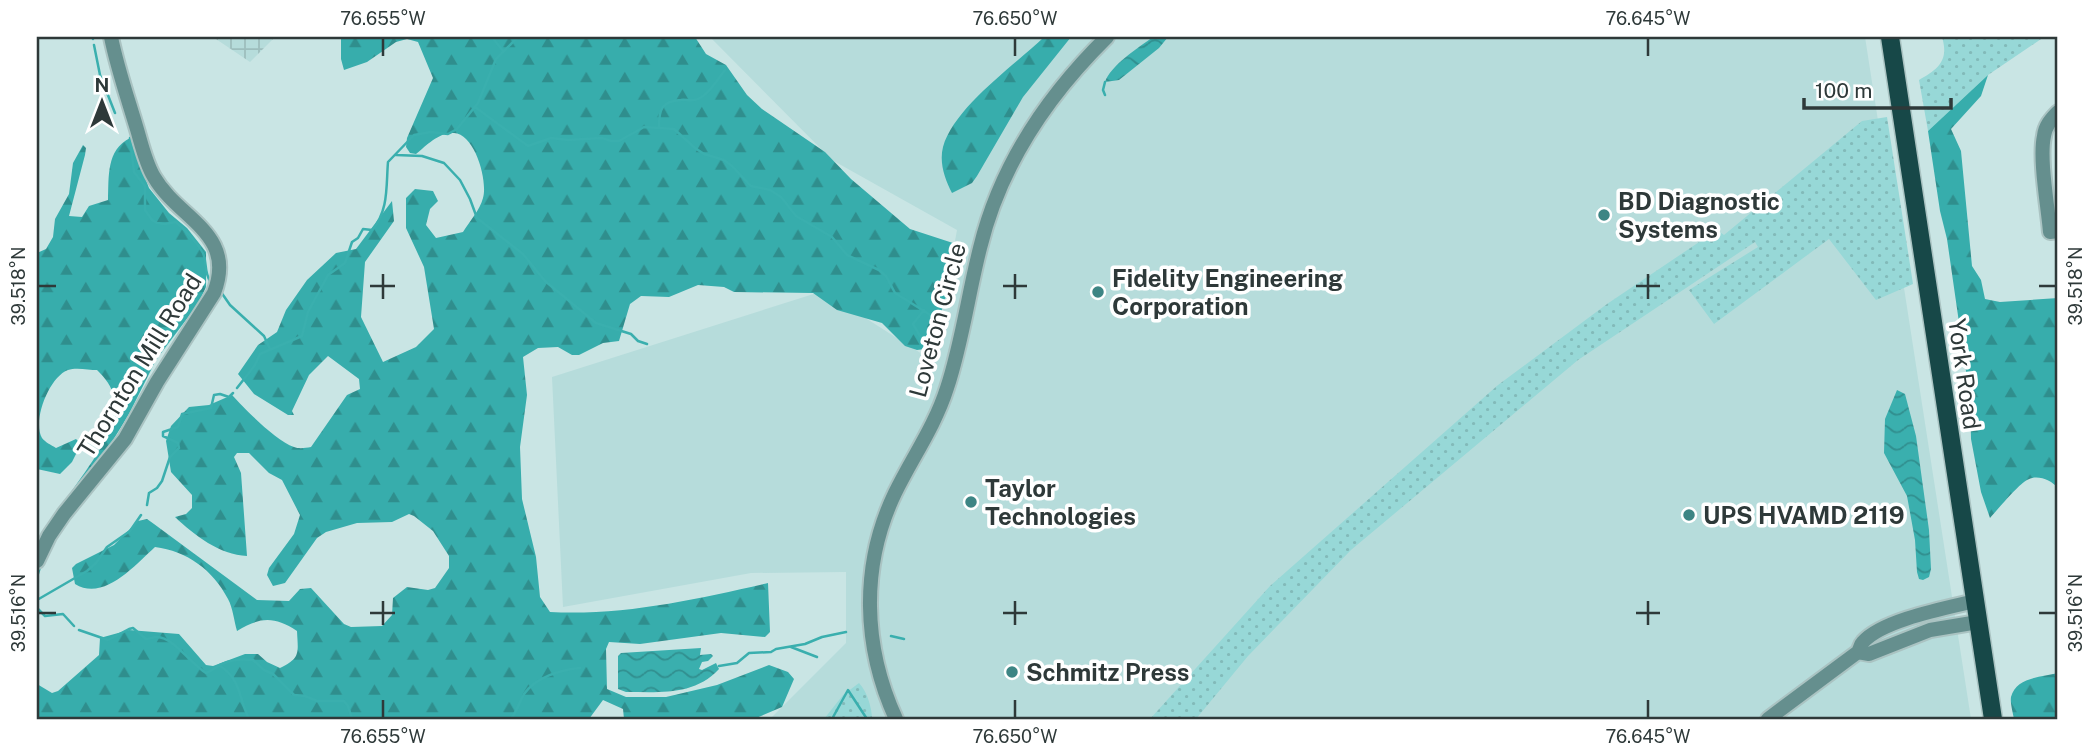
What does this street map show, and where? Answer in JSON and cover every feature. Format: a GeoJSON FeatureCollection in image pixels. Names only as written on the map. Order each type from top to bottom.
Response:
{"type":"FeatureCollection","features":[{"type":"Feature","properties":{"kind":"main road","name":"York Road"},"geometry":{"type":"LineString","coordinates":[[1890,37],[1993,719]]}},
{"type":"Feature","properties":{"kind":"street","name":"Thornton Mill Road"},"geometry":{"type":"LineString","coordinates":[[37,561],[64,514],[125,439],[220,279],[221,264],[217,250],[206,233],[154,177],[116,65],[111,37]]}},
{"type":"Feature","properties":{"kind":"street","name":"Loveton Circle"},"geometry":{"type":"LineString","coordinates":[[896,719],[878,672],[870,623],[871,578],[884,519],[947,388],[980,247],[1001,186],[1042,111],[1107,37]]}},
{"type":"Feature","properties":{"kind":"street"},"geometry":{"type":"LineString","coordinates":[[2058,112],[2048,124],[2042,150],[2050,232],[2058,231]]}},
{"type":"Feature","properties":{"kind":"street"},"geometry":{"type":"LineString","coordinates":[[1768,719],[1858,652],[1863,642],[1895,623],[1926,612],[1975,601]]}},
{"type":"Feature","properties":{"kind":"street"},"geometry":{"type":"LineString","coordinates":[[1858,652],[1869,654],[1930,630],[1978,622]]}},
{"type":"Feature","properties":{"kind":"shaded area"},"geometry":{"type":"Polygon","coordinates":[[[213,37],[275,37],[250,62],[213,37]]]}},
{"type":"Feature","properties":{"kind":"shaded area"},"geometry":{"type":"Polygon","coordinates":[[[710,37],[1865,37],[1971,719],[770,719],[846,643],[846,572],[751,573],[563,607],[552,377],[823,291],[933,361],[957,230],[832,160],[710,37]]]}},
{"type":"Feature","properties":{"kind":"shaded area"},"geometry":{"type":"Polygon","coordinates":[[[1942,37],[2044,37],[1988,75],[1928,131],[1919,80],[1941,63],[1944,52],[1942,37]]]}},
{"type":"Feature","properties":{"kind":"shaded area"},"geometry":{"type":"Polygon","coordinates":[[[1887,117],[1913,284],[1876,300],[1829,239],[1714,324],[1689,290],[1758,247],[1755,242],[1578,360],[1351,550],[1248,656],[1196,719],[1150,719],[1270,586],[1498,385],[1607,304],[1717,230],[1724,235],[1862,121],[1887,117]]]}},
{"type":"Feature","properties":{"kind":"shaded area"},"geometry":{"type":"Polygon","coordinates":[[[859,683],[868,700],[872,719],[824,719],[843,695],[859,683]]]}},
{"type":"Feature","properties":{"kind":"green space"},"geometry":{"type":"Polygon","coordinates":[[[341,37],[695,37],[706,54],[726,65],[747,95],[762,109],[825,152],[851,179],[910,229],[956,244],[952,274],[933,342],[925,349],[917,350],[905,346],[882,323],[837,310],[813,293],[734,292],[724,287],[698,285],[669,297],[641,296],[630,304],[619,341],[603,343],[579,355],[572,355],[558,347],[538,348],[523,357],[527,395],[520,447],[522,499],[536,557],[540,597],[550,612],[632,609],[768,583],[770,632],[765,637],[721,633],[640,644],[609,642],[606,649],[607,689],[626,697],[666,697],[717,685],[769,665],[788,672],[794,679],[782,707],[754,719],[624,719],[623,709],[603,700],[589,719],[37,719],[37,684],[52,693],[58,691],[99,655],[100,638],[129,630],[179,634],[206,665],[213,666],[245,654],[258,654],[280,668],[295,658],[298,650],[297,631],[267,620],[237,631],[230,603],[215,579],[198,564],[167,549],[155,547],[129,571],[108,585],[86,588],[75,584],[72,568],[76,564],[114,545],[138,521],[147,519],[257,600],[289,601],[300,589],[311,588],[344,624],[351,627],[382,626],[392,615],[393,598],[407,587],[428,590],[435,588],[449,568],[449,556],[433,531],[409,514],[392,522],[357,523],[326,532],[317,538],[285,583],[273,586],[267,575],[269,568],[294,534],[300,515],[282,480],[269,473],[249,453],[237,453],[234,457],[241,473],[247,556],[217,548],[175,517],[186,514],[192,508],[192,495],[171,472],[166,441],[171,426],[189,407],[209,405],[232,395],[278,438],[294,447],[304,448],[311,447],[347,395],[360,389],[359,379],[328,356],[309,375],[292,411],[294,415],[288,415],[254,394],[238,374],[258,345],[277,332],[286,310],[307,280],[336,253],[356,249],[392,201],[394,221],[365,262],[361,317],[383,362],[416,347],[434,329],[424,267],[406,228],[406,198],[415,189],[433,191],[438,201],[430,209],[426,225],[436,238],[463,232],[482,202],[482,170],[474,150],[461,135],[443,135],[416,154],[410,153],[406,147],[407,138],[433,78],[418,42],[407,39],[396,42],[367,62],[344,70],[341,37]]]}},
{"type":"Feature","properties":{"kind":"green space"},"geometry":{"type":"Polygon","coordinates":[[[1044,37],[1071,37],[1023,97],[972,183],[952,193],[942,165],[943,147],[949,132],[972,102],[1044,37]]]}},
{"type":"Feature","properties":{"kind":"green space"},"geometry":{"type":"Polygon","coordinates":[[[1988,75],[1981,96],[1951,129],[1961,151],[1972,266],[1981,280],[1985,299],[2000,302],[2058,298],[2058,488],[2044,479],[2027,480],[1990,518],[1981,492],[1971,439],[1970,399],[1928,131],[1988,75]]]}},
{"type":"Feature","properties":{"kind":"green space"},"geometry":{"type":"Polygon","coordinates":[[[130,138],[149,188],[206,252],[206,287],[198,304],[156,360],[129,414],[107,450],[78,489],[67,498],[106,437],[112,423],[114,398],[108,382],[97,370],[71,369],[61,374],[44,400],[39,430],[42,438],[56,448],[76,439],[81,444],[72,462],[60,474],[37,469],[37,253],[46,249],[53,237],[55,219],[69,194],[73,163],[83,145],[86,148],[85,155],[69,216],[82,217],[89,206],[108,200],[110,165],[122,143],[130,138]]]}},
{"type":"Feature","properties":{"kind":"green space"},"geometry":{"type":"Polygon","coordinates":[[[2058,673],[2058,719],[2014,719],[2011,697],[2018,685],[2030,679],[2058,673]]]}},
{"type":"Feature","properties":{"kind":"water"},"geometry":{"type":"Polygon","coordinates":[[[1153,37],[1168,37],[1159,48],[1119,80],[1105,82],[1119,63],[1153,37]]]}},
{"type":"Feature","properties":{"kind":"water"},"geometry":{"type":"Polygon","coordinates":[[[1897,390],[1905,394],[1916,436],[1929,530],[1931,569],[1929,577],[1923,580],[1919,579],[1917,572],[1915,540],[1907,496],[1884,453],[1885,419],[1897,390]]]}},
{"type":"Feature","properties":{"kind":"water"},"geometry":{"type":"Polygon","coordinates":[[[701,648],[700,655],[713,656],[702,662],[699,669],[716,663],[719,669],[699,684],[664,692],[626,692],[618,689],[618,656],[621,653],[701,648]]]}},
{"type":"Feature","properties":{"kind":"waterway"},"geometry":{"type":"LineString","coordinates":[[492,37],[503,51]]}},
{"type":"Feature","properties":{"kind":"waterway"},"geometry":{"type":"LineString","coordinates":[[237,388],[260,354],[302,336],[308,312],[328,275],[345,263],[352,242],[363,229],[372,230],[381,215],[386,197],[388,162],[414,135],[431,132],[448,134],[457,129],[478,103],[496,59],[518,37]]}},
{"type":"Feature","properties":{"kind":"waterway"},"geometry":{"type":"LineString","coordinates":[[94,45],[100,75],[115,113]]}},
{"type":"Feature","properties":{"kind":"waterway"},"geometry":{"type":"LineString","coordinates":[[659,126],[661,111],[666,104],[702,97],[725,70]]}},
{"type":"Feature","properties":{"kind":"waterway"},"geometry":{"type":"LineString","coordinates":[[1105,82],[1105,95]]}},
{"type":"Feature","properties":{"kind":"waterway"},"geometry":{"type":"LineString","coordinates":[[475,107],[528,146],[551,138],[602,138],[619,141],[644,127],[674,129],[704,154],[724,160],[751,186],[770,190],[781,197],[796,216],[832,237],[847,255],[879,270],[886,276],[895,293],[932,316]]}},
{"type":"Feature","properties":{"kind":"waterway"},"geometry":{"type":"LineString","coordinates":[[130,138],[134,172],[145,186],[145,210],[157,223],[176,222],[191,236],[203,253],[210,281]]}},
{"type":"Feature","properties":{"kind":"waterway"},"geometry":{"type":"LineString","coordinates":[[396,155],[422,156],[444,163],[460,180],[477,218],[523,254],[545,281],[596,323],[631,334],[638,341],[647,344]]}},
{"type":"Feature","properties":{"kind":"waterway"},"geometry":{"type":"LineString","coordinates":[[221,292],[230,305],[264,336],[270,349]]}},
{"type":"Feature","properties":{"kind":"waterway"},"geometry":{"type":"LineString","coordinates":[[924,310],[913,324],[931,355]]}},
{"type":"Feature","properties":{"kind":"waterway"},"geometry":{"type":"LineString","coordinates":[[147,505],[149,493],[162,481],[170,457],[179,448],[178,443],[163,436],[163,432],[178,427],[182,414],[211,408],[214,395],[229,397],[233,393]]}},
{"type":"Feature","properties":{"kind":"waterway"},"geometry":{"type":"LineString","coordinates":[[37,600],[87,571],[107,547],[130,531],[141,515]]}},
{"type":"Feature","properties":{"kind":"waterway"},"geometry":{"type":"LineString","coordinates":[[37,577],[41,564]]}},
{"type":"Feature","properties":{"kind":"waterway"},"geometry":{"type":"LineString","coordinates":[[37,608],[45,616],[63,614],[74,626]]}},
{"type":"Feature","properties":{"kind":"waterway"},"geometry":{"type":"LineString","coordinates":[[79,630],[108,640],[133,628],[146,639],[163,638],[206,673],[229,662],[253,660],[273,674],[294,695],[317,701],[344,701],[352,719]]}},
{"type":"Feature","properties":{"kind":"waterway"},"geometry":{"type":"LineString","coordinates":[[719,666],[737,663],[749,653],[771,652],[846,632]]}},
{"type":"Feature","properties":{"kind":"waterway"},"geometry":{"type":"LineString","coordinates":[[891,636],[904,639]]}},
{"type":"Feature","properties":{"kind":"waterway"},"geometry":{"type":"LineString","coordinates":[[791,647],[817,657]]}},
{"type":"Feature","properties":{"kind":"waterway"},"geometry":{"type":"LineString","coordinates":[[220,666],[236,683],[249,719]]}},
{"type":"Feature","properties":{"kind":"waterway"},"geometry":{"type":"LineString","coordinates":[[511,719],[524,694],[535,683],[557,673],[580,668]]}},
{"type":"Feature","properties":{"kind":"waterway"},"geometry":{"type":"LineString","coordinates":[[832,719],[848,690],[867,719]]}},
{"type":"Feature","properties":{"kind":"place","name":"BD Diagnostic Systems"},"geometry":{"type":"Point","coordinates":[1604,215]}},
{"type":"Feature","properties":{"kind":"place","name":"Fidelity Engineering Corporation"},"geometry":{"type":"Point","coordinates":[1098,292]}},
{"type":"Feature","properties":{"kind":"place","name":"Taylor Technologies"},"geometry":{"type":"Point","coordinates":[971,502]}},
{"type":"Feature","properties":{"kind":"place","name":"UPS HVAMD 2119"},"geometry":{"type":"Point","coordinates":[1689,515]}},
{"type":"Feature","properties":{"kind":"place","name":"Schmitz Press"},"geometry":{"type":"Point","coordinates":[1012,672]}}]}
